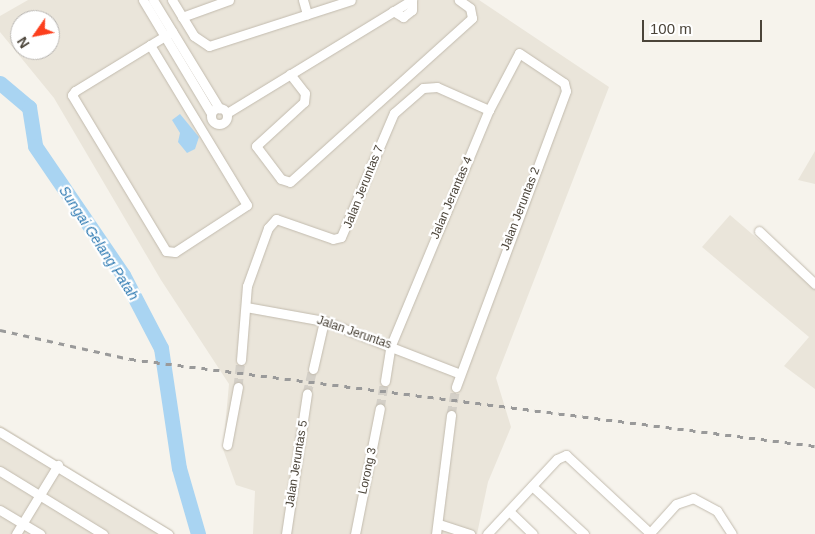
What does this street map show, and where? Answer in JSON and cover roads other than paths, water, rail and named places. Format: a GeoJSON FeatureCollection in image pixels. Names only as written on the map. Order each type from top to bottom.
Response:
{"type":"FeatureCollection","features":[{"type":"Feature","properties":{"kind":"street"},"geometry":{"type":"LineString","coordinates":[[143,0],[168,34],[223,110],[221,124],[213,122],[211,113],[168,34],[153,0]]}},
{"type":"Feature","properties":{"kind":"street"},"geometry":{"type":"LineString","coordinates":[[172,0],[201,43],[209,46],[351,0]]}},
{"type":"Feature","properties":{"kind":"street"},"geometry":{"type":"LineString","coordinates":[[182,17],[229,0]]}},
{"type":"Feature","properties":{"kind":"street"},"geometry":{"type":"LineString","coordinates":[[302,0],[308,14]]}},
{"type":"Feature","properties":{"kind":"street"},"geometry":{"type":"LineString","coordinates":[[211,113],[223,110],[290,74],[393,11],[404,17],[412,10],[412,0]]}},
{"type":"Feature","properties":{"kind":"street"},"geometry":{"type":"LineString","coordinates":[[290,74],[305,93],[304,102],[273,129],[256,149],[281,179],[290,182],[472,18],[473,13],[459,0]]}},
{"type":"Feature","properties":{"kind":"street"},"geometry":{"type":"LineString","coordinates":[[150,45],[247,205],[175,252],[166,250],[72,94],[150,45],[168,34]]}},
{"type":"Feature","properties":{"kind":"street","name":"Jalan Jerantas 4"},"geometry":{"type":"LineString","coordinates":[[391,345],[489,110],[519,53]]}},
{"type":"Feature","properties":{"kind":"street","name":"Jalan Jeruntas 2"},"geometry":{"type":"LineString","coordinates":[[456,386],[458,372],[566,91],[564,83],[519,53]]}},
{"type":"Feature","properties":{"kind":"street","name":"Jalan Jeruntas 7"},"geometry":{"type":"LineString","coordinates":[[246,307],[247,286],[268,228],[276,219],[333,239],[345,232],[394,114],[423,88],[437,88],[489,110]]}},
{"type":"Feature","properties":{"kind":"street"},"geometry":{"type":"LineString","coordinates":[[759,231],[815,284]]}},
{"type":"Feature","properties":{"kind":"street"},"geometry":{"type":"LineString","coordinates":[[241,360],[246,307]]}},
{"type":"Feature","properties":{"kind":"street","name":"Jalan Jeruntas"},"geometry":{"type":"LineString","coordinates":[[246,307],[324,321],[458,372]]}},
{"type":"Feature","properties":{"kind":"street"},"geometry":{"type":"LineString","coordinates":[[313,369],[324,321]]}},
{"type":"Feature","properties":{"kind":"street"},"geometry":{"type":"LineString","coordinates":[[385,380],[391,345]]}},
{"type":"Feature","properties":{"kind":"street"},"geometry":{"type":"LineString","coordinates":[[227,445],[238,387]]}},
{"type":"Feature","properties":{"kind":"street","name":"Jalan Jeruntas 5"},"geometry":{"type":"LineString","coordinates":[[286,534],[307,394]]}},
{"type":"Feature","properties":{"kind":"street","name":"Lorong 3"},"geometry":{"type":"LineString","coordinates":[[355,534],[380,408]]}},
{"type":"Feature","properties":{"kind":"street"},"geometry":{"type":"LineString","coordinates":[[436,534],[439,524],[452,415]]}},
{"type":"Feature","properties":{"kind":"street"},"geometry":{"type":"LineString","coordinates":[[0,432],[58,465],[168,534]]}},
{"type":"Feature","properties":{"kind":"street"},"geometry":{"type":"LineString","coordinates":[[487,534],[557,459],[566,456],[650,534],[676,504],[693,498],[717,511],[732,534]]}},
{"type":"Feature","properties":{"kind":"street"},"geometry":{"type":"LineString","coordinates":[[16,534],[58,465]]}},
{"type":"Feature","properties":{"kind":"street"},"geometry":{"type":"LineString","coordinates":[[0,471],[41,494],[102,534]]}},
{"type":"Feature","properties":{"kind":"street"},"geometry":{"type":"LineString","coordinates":[[532,486],[584,534]]}},
{"type":"Feature","properties":{"kind":"street"},"geometry":{"type":"LineString","coordinates":[[0,510],[40,534]]}},
{"type":"Feature","properties":{"kind":"street"},"geometry":{"type":"LineString","coordinates":[[509,511],[533,534]]}},
{"type":"Feature","properties":{"kind":"street"},"geometry":{"type":"LineString","coordinates":[[439,524],[470,534]]}},
{"type":"Feature","properties":{"kind":"water"},"geometry":{"type":"Polygon","coordinates":[[[180,114],[199,137],[195,149],[187,153],[178,142],[180,133],[172,120],[180,114]]]}},
{"type":"Feature","properties":{"kind":"waterway","name":"Sungai Gelang Patah"},"geometry":{"type":"LineString","coordinates":[[0,83],[29,107],[35,146],[123,275],[161,348],[179,468],[198,534]]}},
{"type":"Feature","properties":{"kind":"tunnel"},"geometry":{"type":"LineString","coordinates":[[238,387],[241,360]]}},
{"type":"Feature","properties":{"kind":"tunnel"},"geometry":{"type":"LineString","coordinates":[[307,394],[313,369]]}},
{"type":"Feature","properties":{"kind":"tunnel"},"geometry":{"type":"LineString","coordinates":[[380,408],[385,381]]}},
{"type":"Feature","properties":{"kind":"tunnel"},"geometry":{"type":"LineString","coordinates":[[451,415],[456,387]]}},
{"type":"Feature","properties":{"kind":"railway"},"geometry":{"type":"LineString","coordinates":[[0,330],[130,359],[815,446]]}}]}
